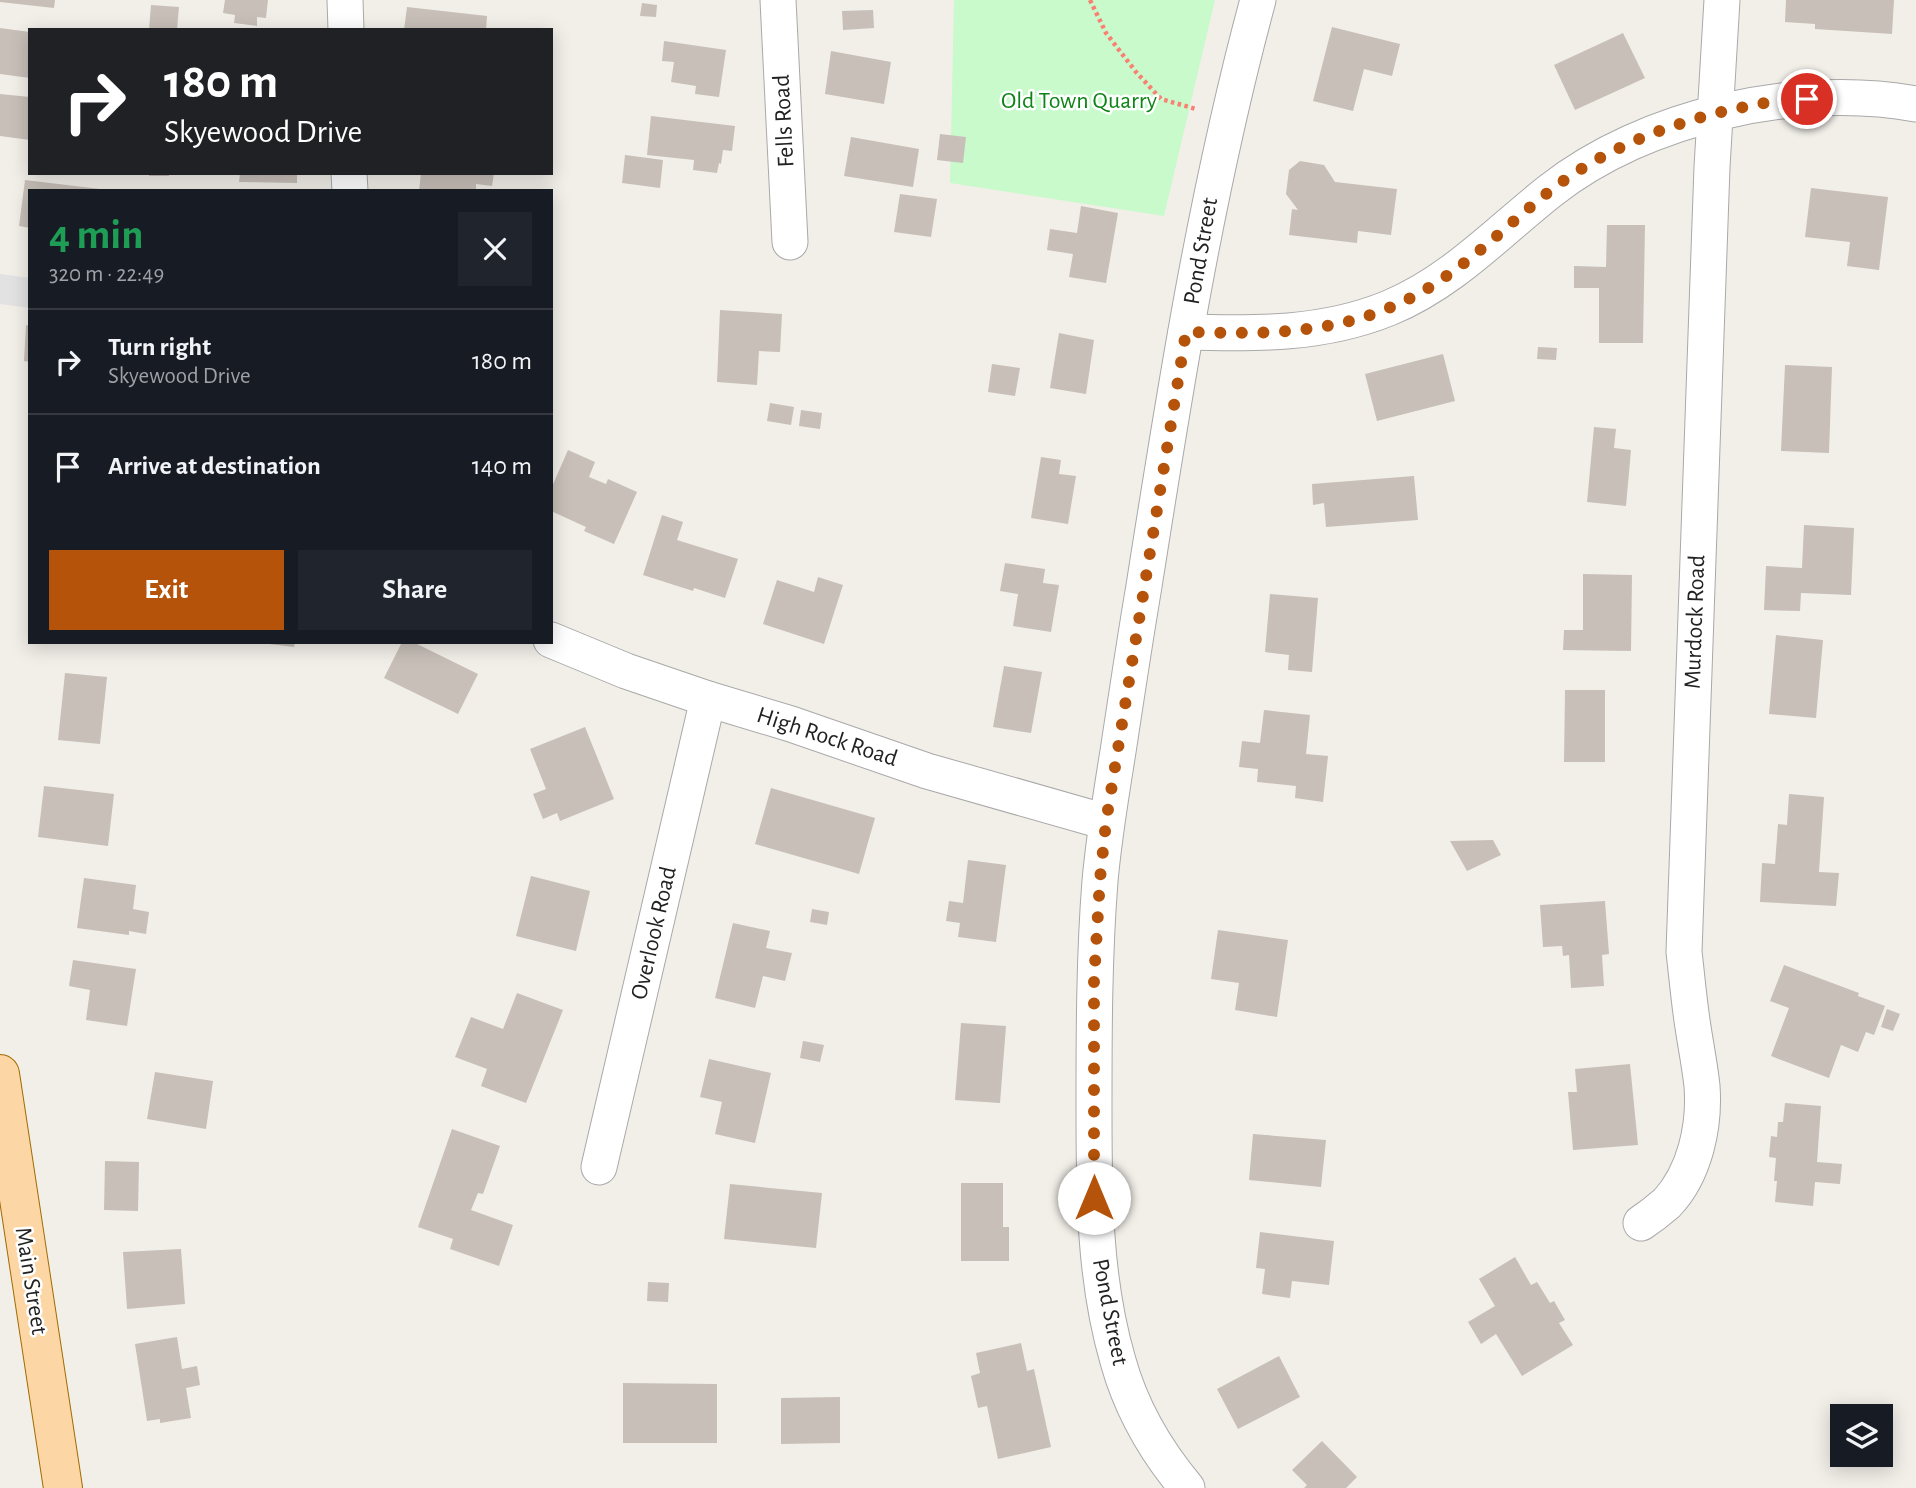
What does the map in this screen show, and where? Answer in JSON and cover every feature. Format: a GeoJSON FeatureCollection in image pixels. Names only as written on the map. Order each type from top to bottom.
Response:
{"type":"FeatureCollection","features":[{"type":"Feature","properties":{"kind":"main road","name":"Main Street"},"geometry":{"type":"LineString","coordinates":[[0,1074],[63,1488]]}},
{"type":"Feature","properties":{"kind":"street"},"geometry":{"type":"LineString","coordinates":[[345,0],[346,28]]}},
{"type":"Feature","properties":{"kind":"street","name":"Fells Road"},"geometry":{"type":"LineString","coordinates":[[778,0],[790,242]]}},
{"type":"Feature","properties":{"kind":"street","name":"Pond Street"},"geometry":{"type":"LineString","coordinates":[[1187,1488],[1172,1470],[1144,1425],[1118,1364],[1104,1297],[1097,1249],[1094,1184],[1094,981],[1106,822],[1198,259],[1227,118],[1258,0]]}},
{"type":"Feature","properties":{"kind":"street","name":"Murdock Road"},"geometry":{"type":"LineString","coordinates":[[1641,1223],[1667,1203],[1683,1180],[1694,1157],[1702,1107],[1702,1086],[1684,952],[1712,167],[1721,0]]}},
{"type":"Feature","properties":{"kind":"street"},"geometry":{"type":"LineString","coordinates":[[1186,332],[1247,334],[1304,331],[1347,323],[1391,308],[1425,291],[1461,268],[1551,190],[1590,164],[1636,141],[1716,112],[1763,103],[1839,98],[1916,104]]}},
{"type":"Feature","properties":{"kind":"street","name":"High Rock Road"},"geometry":{"type":"LineString","coordinates":[[553,641],[626,671],[927,771],[1106,822]]}},
{"type":"Feature","properties":{"kind":"street","name":"Overlook Road"},"geometry":{"type":"LineString","coordinates":[[599,1167],[708,699]]}},
{"type":"Feature","properties":{"kind":"path"},"geometry":{"type":"LineString","coordinates":[[1090,0],[1106,33],[1161,99],[1227,118]]}},
{"type":"Feature","properties":{"kind":"green space","name":"Old Town Quarry"},"geometry":{"type":"Polygon","coordinates":[[[954,0],[1215,0],[1164,216],[950,183],[954,0]]]}},
{"type":"Feature","properties":{"kind":"shaded area"},"geometry":{"type":"Polygon","coordinates":[[[0,274],[28,278],[28,308],[0,304],[0,274]]]}},
{"type":"Feature","properties":{"kind":"building"},"geometry":{"type":"Polygon","coordinates":[[[0,0],[55,0],[54,8],[0,0]]]}},
{"type":"Feature","properties":{"kind":"building"},"geometry":{"type":"Polygon","coordinates":[[[225,0],[268,0],[266,18],[257,17],[257,26],[234,23],[235,15],[223,13],[225,0]]]}},
{"type":"Feature","properties":{"kind":"building"},"geometry":{"type":"Polygon","coordinates":[[[1786,0],[1894,0],[1892,34],[1815,29],[1815,24],[1785,22],[1786,0]]]}},
{"type":"Feature","properties":{"kind":"building"},"geometry":{"type":"Polygon","coordinates":[[[642,3],[657,5],[656,17],[640,16],[642,3]]]}},
{"type":"Feature","properties":{"kind":"building"},"geometry":{"type":"Polygon","coordinates":[[[151,5],[179,7],[177,28],[149,28],[151,5]]]}},
{"type":"Feature","properties":{"kind":"building"},"geometry":{"type":"Polygon","coordinates":[[[407,7],[487,16],[486,28],[404,28],[407,7]]]}},
{"type":"Feature","properties":{"kind":"building"},"geometry":{"type":"Polygon","coordinates":[[[873,10],[874,28],[843,30],[842,11],[873,10]]]}},
{"type":"Feature","properties":{"kind":"building"},"geometry":{"type":"Polygon","coordinates":[[[1332,27],[1400,44],[1392,76],[1364,69],[1353,111],[1313,101],[1332,27]]]}},
{"type":"Feature","properties":{"kind":"building"},"geometry":{"type":"Polygon","coordinates":[[[0,28],[28,32],[28,78],[0,74],[0,28]]]}},
{"type":"Feature","properties":{"kind":"building"},"geometry":{"type":"Polygon","coordinates":[[[1623,33],[1645,78],[1575,110],[1554,65],[1623,33]]]}},
{"type":"Feature","properties":{"kind":"building"},"geometry":{"type":"Polygon","coordinates":[[[664,41],[726,50],[719,97],[695,94],[696,86],[671,82],[674,62],[662,61],[664,41]]]}},
{"type":"Feature","properties":{"kind":"building"},"geometry":{"type":"Polygon","coordinates":[[[831,51],[891,62],[884,104],[825,94],[831,51]]]}},
{"type":"Feature","properties":{"kind":"building"},"geometry":{"type":"Polygon","coordinates":[[[0,94],[28,97],[28,140],[0,136],[0,94]]]}},
{"type":"Feature","properties":{"kind":"building"},"geometry":{"type":"Polygon","coordinates":[[[651,116],[735,126],[732,151],[723,150],[717,173],[693,170],[694,160],[647,155],[651,116]]]}},
{"type":"Feature","properties":{"kind":"building"},"geometry":{"type":"Polygon","coordinates":[[[940,134],[966,137],[963,163],[937,160],[940,134]]]}},
{"type":"Feature","properties":{"kind":"building"},"geometry":{"type":"Polygon","coordinates":[[[851,137],[919,149],[913,187],[844,176],[851,137]]]}},
{"type":"Feature","properties":{"kind":"building"},"geometry":{"type":"Polygon","coordinates":[[[625,155],[663,160],[660,188],[622,183],[625,155]]]}},
{"type":"Feature","properties":{"kind":"building"},"geometry":{"type":"Polygon","coordinates":[[[1300,161],[1324,165],[1335,182],[1397,189],[1391,235],[1358,231],[1357,243],[1289,235],[1292,209],[1298,210],[1286,194],[1289,170],[1300,161]]]}},
{"type":"Feature","properties":{"kind":"building"},"geometry":{"type":"Polygon","coordinates":[[[240,175],[297,175],[297,183],[239,182],[240,175]]]}},
{"type":"Feature","properties":{"kind":"building"},"geometry":{"type":"Polygon","coordinates":[[[421,175],[494,175],[492,186],[476,184],[476,189],[419,189],[421,175]]]}},
{"type":"Feature","properties":{"kind":"building"},"geometry":{"type":"Polygon","coordinates":[[[25,180],[100,189],[28,189],[28,228],[19,226],[25,180]]]}},
{"type":"Feature","properties":{"kind":"building"},"geometry":{"type":"Polygon","coordinates":[[[1811,188],[1888,197],[1879,270],[1847,266],[1850,242],[1805,237],[1811,188]]]}},
{"type":"Feature","properties":{"kind":"building"},"geometry":{"type":"Polygon","coordinates":[[[900,194],[937,199],[931,237],[894,232],[900,194]]]}},
{"type":"Feature","properties":{"kind":"building"},"geometry":{"type":"Polygon","coordinates":[[[1081,206],[1118,213],[1106,283],[1069,277],[1073,254],[1047,250],[1050,229],[1077,233],[1081,206]]]}},
{"type":"Feature","properties":{"kind":"building"},"geometry":{"type":"Polygon","coordinates":[[[1607,225],[1645,225],[1643,343],[1599,343],[1599,288],[1574,288],[1574,266],[1606,267],[1607,225]]]}},
{"type":"Feature","properties":{"kind":"building"},"geometry":{"type":"Polygon","coordinates":[[[720,310],[782,314],[780,352],[759,351],[757,385],[717,382],[720,310]]]}},
{"type":"Feature","properties":{"kind":"building"},"geometry":{"type":"Polygon","coordinates":[[[26,325],[28,362],[24,361],[26,325]]]}},
{"type":"Feature","properties":{"kind":"building"},"geometry":{"type":"Polygon","coordinates":[[[1059,333],[1094,340],[1086,394],[1050,388],[1059,333]]]}},
{"type":"Feature","properties":{"kind":"building"},"geometry":{"type":"Polygon","coordinates":[[[1538,347],[1557,348],[1556,360],[1537,359],[1538,347]]]}},
{"type":"Feature","properties":{"kind":"building"},"geometry":{"type":"Polygon","coordinates":[[[1443,354],[1455,401],[1377,421],[1365,374],[1443,354]]]}},
{"type":"Feature","properties":{"kind":"building"},"geometry":{"type":"Polygon","coordinates":[[[992,364],[1020,368],[1015,396],[988,392],[992,364]]]}},
{"type":"Feature","properties":{"kind":"building"},"geometry":{"type":"Polygon","coordinates":[[[1785,365],[1832,367],[1829,453],[1781,451],[1785,365]]]}},
{"type":"Feature","properties":{"kind":"building"},"geometry":{"type":"Polygon","coordinates":[[[770,403],[794,407],[791,425],[767,421],[770,403]]]}},
{"type":"Feature","properties":{"kind":"building"},"geometry":{"type":"Polygon","coordinates":[[[801,410],[822,413],[820,429],[799,426],[801,410]]]}},
{"type":"Feature","properties":{"kind":"building"},"geometry":{"type":"Polygon","coordinates":[[[1594,427],[1616,429],[1614,448],[1631,450],[1626,506],[1587,502],[1594,427]]]}},
{"type":"Feature","properties":{"kind":"building"},"geometry":{"type":"Polygon","coordinates":[[[568,450],[595,462],[589,477],[606,484],[608,479],[637,492],[614,544],[584,531],[586,527],[553,512],[553,484],[568,450]]]}},
{"type":"Feature","properties":{"kind":"building"},"geometry":{"type":"Polygon","coordinates":[[[1041,457],[1061,460],[1059,474],[1076,476],[1068,524],[1031,518],[1041,457]]]}},
{"type":"Feature","properties":{"kind":"building"},"geometry":{"type":"Polygon","coordinates":[[[1414,476],[1418,520],[1326,527],[1324,503],[1313,505],[1312,484],[1414,476]]]}},
{"type":"Feature","properties":{"kind":"building"},"geometry":{"type":"Polygon","coordinates":[[[662,515],[683,522],[677,540],[738,559],[725,598],[643,575],[662,515]]]}},
{"type":"Feature","properties":{"kind":"building"},"geometry":{"type":"Polygon","coordinates":[[[1804,525],[1854,528],[1851,595],[1801,593],[1800,611],[1764,610],[1766,566],[1802,568],[1804,525]]]}},
{"type":"Feature","properties":{"kind":"building"},"geometry":{"type":"Polygon","coordinates":[[[1005,563],[1045,569],[1043,583],[1059,585],[1051,632],[1013,626],[1018,594],[1000,591],[1005,563]]]}},
{"type":"Feature","properties":{"kind":"building"},"geometry":{"type":"Polygon","coordinates":[[[1583,574],[1632,575],[1631,651],[1563,650],[1564,630],[1583,630],[1583,574]]]}},
{"type":"Feature","properties":{"kind":"building"},"geometry":{"type":"Polygon","coordinates":[[[818,577],[843,585],[824,644],[763,624],[777,580],[814,592],[818,577]]]}},
{"type":"Feature","properties":{"kind":"building"},"geometry":{"type":"Polygon","coordinates":[[[1270,594],[1318,598],[1312,672],[1288,670],[1289,655],[1265,652],[1270,594]]]}},
{"type":"Feature","properties":{"kind":"building"},"geometry":{"type":"Polygon","coordinates":[[[1776,635],[1823,640],[1816,718],[1769,714],[1776,635]]]}},
{"type":"Feature","properties":{"kind":"building"},"geometry":{"type":"Polygon","coordinates":[[[269,644],[295,644],[294,647],[269,644]]]}},
{"type":"Feature","properties":{"kind":"building"},"geometry":{"type":"Polygon","coordinates":[[[401,644],[417,644],[478,674],[458,714],[384,678],[401,644]]]}},
{"type":"Feature","properties":{"kind":"building"},"geometry":{"type":"Polygon","coordinates":[[[1004,666],[1042,672],[1031,733],[993,727],[1004,666]]]}},
{"type":"Feature","properties":{"kind":"building"},"geometry":{"type":"Polygon","coordinates":[[[65,673],[107,677],[100,744],[58,740],[65,673]]]}},
{"type":"Feature","properties":{"kind":"building"},"geometry":{"type":"Polygon","coordinates":[[[1565,690],[1605,690],[1605,762],[1564,762],[1565,690]]]}},
{"type":"Feature","properties":{"kind":"building"},"geometry":{"type":"Polygon","coordinates":[[[1264,710],[1310,715],[1306,754],[1328,756],[1323,802],[1295,798],[1296,786],[1257,782],[1258,769],[1239,767],[1242,741],[1260,743],[1264,710]]]}},
{"type":"Feature","properties":{"kind":"building"},"geometry":{"type":"Polygon","coordinates":[[[585,727],[614,799],[560,821],[557,813],[543,819],[533,794],[546,789],[530,749],[585,727]]]}},
{"type":"Feature","properties":{"kind":"building"},"geometry":{"type":"Polygon","coordinates":[[[44,786],[114,794],[108,846],[38,837],[44,786]]]}},
{"type":"Feature","properties":{"kind":"building"},"geometry":{"type":"Polygon","coordinates":[[[771,788],[875,818],[859,874],[755,844],[771,788]]]}},
{"type":"Feature","properties":{"kind":"building"},"geometry":{"type":"Polygon","coordinates":[[[1789,794],[1824,797],[1819,872],[1839,873],[1836,906],[1760,902],[1762,863],[1775,864],[1778,824],[1787,825],[1789,794]]]}},
{"type":"Feature","properties":{"kind":"building"},"geometry":{"type":"Polygon","coordinates":[[[1493,840],[1501,855],[1467,871],[1450,841],[1493,840]]]}},
{"type":"Feature","properties":{"kind":"building"},"geometry":{"type":"Polygon","coordinates":[[[968,860],[1006,865],[996,942],[958,937],[960,923],[946,921],[949,901],[963,903],[968,860]]]}},
{"type":"Feature","properties":{"kind":"building"},"geometry":{"type":"Polygon","coordinates":[[[531,876],[590,891],[576,951],[516,936],[531,876]]]}},
{"type":"Feature","properties":{"kind":"building"},"geometry":{"type":"Polygon","coordinates":[[[84,878],[136,885],[133,909],[149,912],[146,934],[129,931],[129,935],[77,928],[84,878]]]}},
{"type":"Feature","properties":{"kind":"building"},"geometry":{"type":"Polygon","coordinates":[[[1605,901],[1609,954],[1602,955],[1604,986],[1571,988],[1569,955],[1563,956],[1562,946],[1543,947],[1540,905],[1605,901]]]}},
{"type":"Feature","properties":{"kind":"building"},"geometry":{"type":"Polygon","coordinates":[[[812,909],[829,912],[827,925],[810,922],[812,909]]]}},
{"type":"Feature","properties":{"kind":"building"},"geometry":{"type":"Polygon","coordinates":[[[733,923],[770,931],[766,948],[792,953],[785,981],[763,976],[755,1008],[715,998],[733,923]]]}},
{"type":"Feature","properties":{"kind":"building"},"geometry":{"type":"Polygon","coordinates":[[[1218,930],[1288,940],[1277,1017],[1235,1010],[1239,983],[1211,979],[1218,930]]]}},
{"type":"Feature","properties":{"kind":"building"},"geometry":{"type":"Polygon","coordinates":[[[73,960],[136,969],[127,1026],[86,1020],[90,990],[69,986],[73,960]]]}},
{"type":"Feature","properties":{"kind":"building"},"geometry":{"type":"Polygon","coordinates":[[[1784,965],[1859,993],[1858,996],[1885,1006],[1874,1035],[1866,1032],[1858,1052],[1841,1045],[1829,1078],[1771,1056],[1789,1008],[1770,1001],[1784,965]]]}},
{"type":"Feature","properties":{"kind":"building"},"geometry":{"type":"Polygon","coordinates":[[[517,993],[563,1010],[526,1103],[481,1086],[487,1069],[455,1057],[471,1017],[503,1029],[517,993]]]}},
{"type":"Feature","properties":{"kind":"building"},"geometry":{"type":"Polygon","coordinates":[[[1887,1009],[1900,1014],[1893,1031],[1881,1027],[1887,1009]]]}},
{"type":"Feature","properties":{"kind":"building"},"geometry":{"type":"Polygon","coordinates":[[[961,1023],[1006,1026],[1000,1103],[955,1100],[961,1023]]]}},
{"type":"Feature","properties":{"kind":"building"},"geometry":{"type":"Polygon","coordinates":[[[803,1041],[824,1045],[820,1062],[800,1058],[803,1041]]]}},
{"type":"Feature","properties":{"kind":"building"},"geometry":{"type":"Polygon","coordinates":[[[709,1059],[771,1073],[755,1143],[715,1134],[722,1102],[700,1097],[709,1059]]]}},
{"type":"Feature","properties":{"kind":"building"},"geometry":{"type":"Polygon","coordinates":[[[1630,1064],[1638,1145],[1573,1150],[1568,1092],[1577,1092],[1575,1069],[1630,1064]]]}},
{"type":"Feature","properties":{"kind":"building"},"geometry":{"type":"Polygon","coordinates":[[[155,1072],[213,1081],[206,1129],[147,1119],[155,1072]]]}},
{"type":"Feature","properties":{"kind":"building"},"geometry":{"type":"Polygon","coordinates":[[[1785,1103],[1821,1106],[1817,1162],[1842,1164],[1840,1184],[1815,1182],[1813,1206],[1775,1202],[1776,1158],[1769,1157],[1771,1136],[1777,1137],[1778,1122],[1783,1122],[1785,1103]]]}},
{"type":"Feature","properties":{"kind":"building"},"geometry":{"type":"Polygon","coordinates":[[[452,1129],[500,1146],[483,1194],[478,1193],[471,1210],[513,1225],[499,1266],[450,1249],[453,1239],[418,1227],[452,1129]]]}},
{"type":"Feature","properties":{"kind":"building"},"geometry":{"type":"Polygon","coordinates":[[[1253,1134],[1326,1140],[1321,1187],[1249,1180],[1253,1134]]]}},
{"type":"Feature","properties":{"kind":"building"},"geometry":{"type":"Polygon","coordinates":[[[105,1161],[139,1162],[138,1211],[104,1210],[105,1161]]]}},
{"type":"Feature","properties":{"kind":"building"},"geometry":{"type":"Polygon","coordinates":[[[961,1183],[1003,1183],[1003,1227],[1009,1227],[1009,1261],[961,1261],[961,1183]]]}},
{"type":"Feature","properties":{"kind":"building"},"geometry":{"type":"Polygon","coordinates":[[[730,1184],[822,1193],[816,1248],[724,1239],[730,1184]]]}},
{"type":"Feature","properties":{"kind":"building"},"geometry":{"type":"Polygon","coordinates":[[[1260,1232],[1334,1241],[1329,1285],[1292,1281],[1290,1298],[1262,1294],[1265,1269],[1256,1268],[1260,1232]]]}},
{"type":"Feature","properties":{"kind":"building"},"geometry":{"type":"Polygon","coordinates":[[[181,1249],[185,1304],[127,1309],[123,1252],[181,1249]]]}},
{"type":"Feature","properties":{"kind":"building"},"geometry":{"type":"Polygon","coordinates":[[[1515,1257],[1531,1285],[1537,1282],[1550,1303],[1554,1301],[1565,1320],[1559,1323],[1573,1345],[1522,1376],[1496,1334],[1481,1344],[1468,1322],[1495,1306],[1479,1279],[1515,1257]]]}},
{"type":"Feature","properties":{"kind":"building"},"geometry":{"type":"Polygon","coordinates":[[[648,1282],[669,1283],[668,1302],[647,1301],[648,1282]]]}},
{"type":"Feature","properties":{"kind":"building"},"geometry":{"type":"Polygon","coordinates":[[[177,1337],[182,1369],[197,1366],[200,1385],[186,1388],[191,1418],[160,1423],[160,1419],[147,1421],[135,1344],[177,1337]]]}},
{"type":"Feature","properties":{"kind":"building"},"geometry":{"type":"Polygon","coordinates":[[[1021,1343],[1027,1371],[1034,1369],[1051,1447],[998,1459],[987,1406],[978,1408],[971,1376],[980,1373],[976,1353],[1021,1343]]]}},
{"type":"Feature","properties":{"kind":"building"},"geometry":{"type":"Polygon","coordinates":[[[1279,1356],[1300,1397],[1238,1429],[1217,1389],[1279,1356]]]}},
{"type":"Feature","properties":{"kind":"building"},"geometry":{"type":"Polygon","coordinates":[[[623,1383],[717,1384],[717,1443],[623,1443],[623,1383]]]}},
{"type":"Feature","properties":{"kind":"building"},"geometry":{"type":"Polygon","coordinates":[[[840,1397],[840,1443],[781,1444],[781,1398],[840,1397]]]}},
{"type":"Feature","properties":{"kind":"building"},"geometry":{"type":"Polygon","coordinates":[[[1322,1441],[1357,1477],[1346,1488],[1304,1488],[1307,1485],[1292,1470],[1322,1441]]]}},
{"type":"Feature","properties":{"kind":"route"},"geometry":{"type":"LineString","coordinates":[[1094,1198],[1094,981],[1106,822],[1186,332],[1247,334],[1304,331],[1370,316],[1425,291],[1461,268],[1551,190],[1612,152],[1671,127],[1716,112],[1763,103],[1807,99]]}}]}
